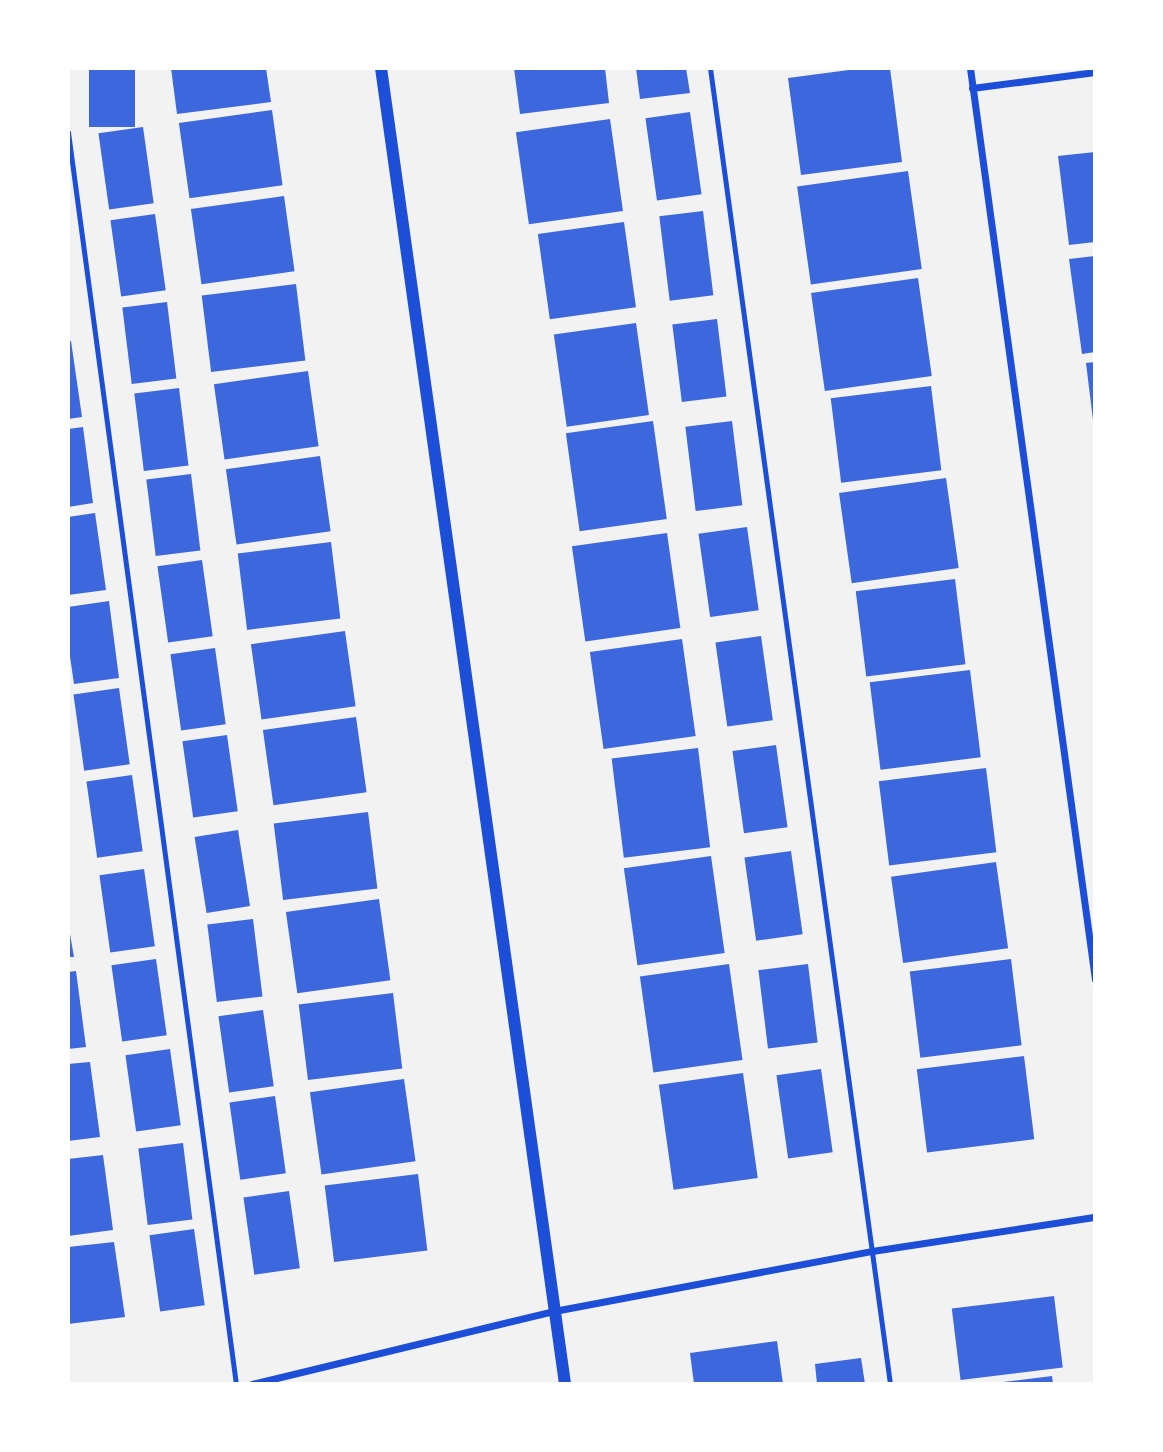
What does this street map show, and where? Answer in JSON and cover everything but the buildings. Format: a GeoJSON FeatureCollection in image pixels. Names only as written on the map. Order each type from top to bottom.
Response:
{"type":"FeatureCollection","features":[{"type":"Feature","properties":{"kind":"street"},"geometry":{"type":"LineString","coordinates":[[381,68],[565,1384]]}},
{"type":"Feature","properties":{"kind":"street"},"geometry":{"type":"LineString","coordinates":[[970,68],[1095,979]]}},
{"type":"Feature","properties":{"kind":"street"},"geometry":{"type":"LineString","coordinates":[[972,89],[1095,72]]}},
{"type":"Feature","properties":{"kind":"street"},"geometry":{"type":"LineString","coordinates":[[252,1384],[554,1311],[872,1251],[1095,1217]]}},
{"type":"Feature","properties":{"kind":"lane"},"geometry":{"type":"LineString","coordinates":[[710,68],[890,1384]]}},
{"type":"Feature","properties":{"kind":"lane"},"geometry":{"type":"LineString","coordinates":[[68,132],[236,1384]]}}]}
